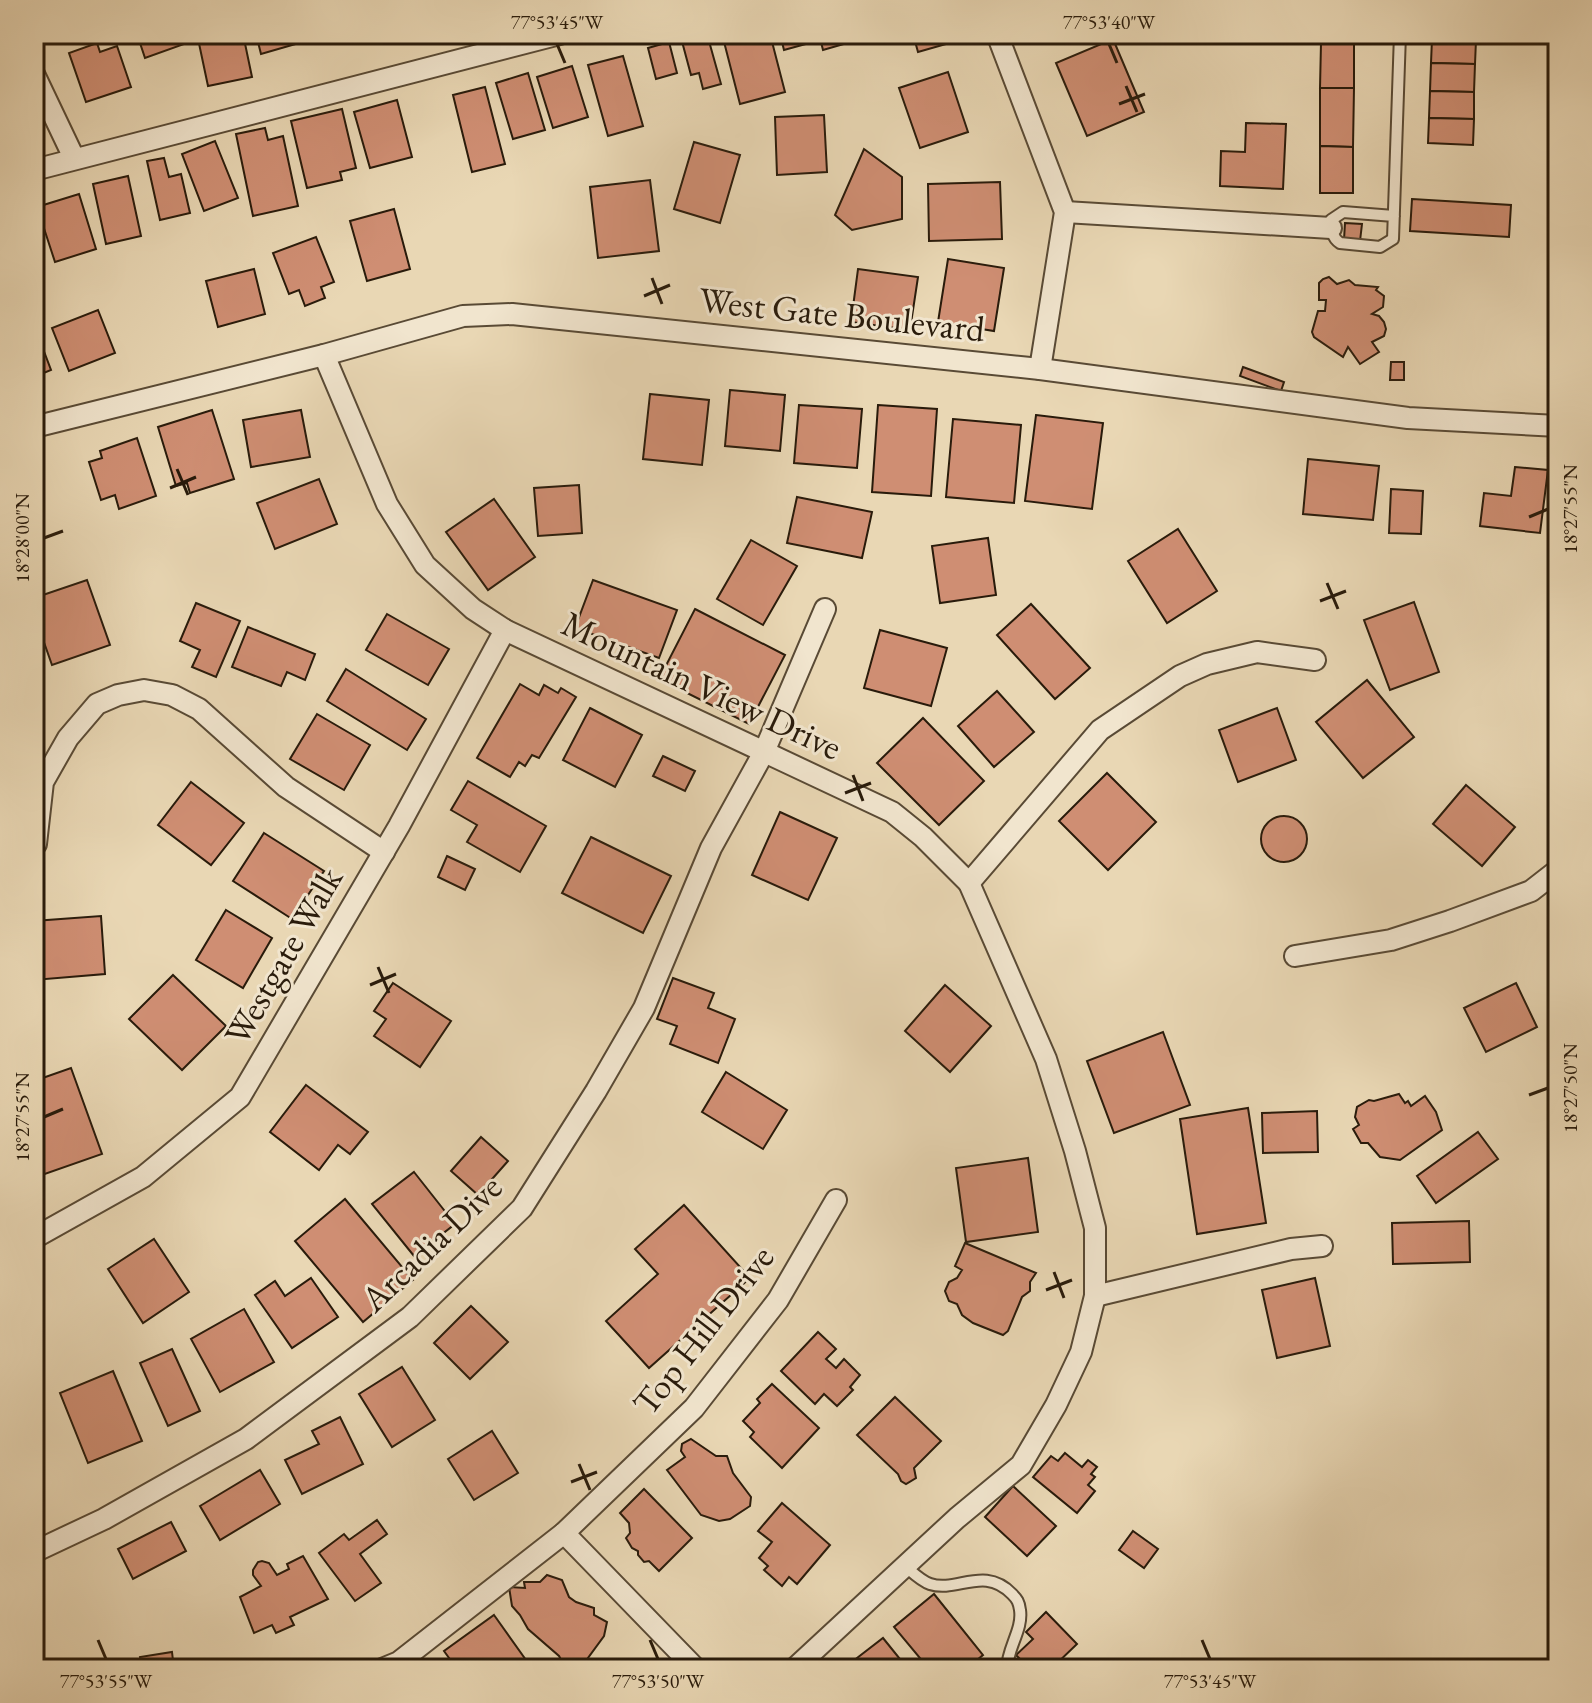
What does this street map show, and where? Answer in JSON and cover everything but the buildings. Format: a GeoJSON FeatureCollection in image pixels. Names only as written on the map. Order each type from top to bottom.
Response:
{"type":"FeatureCollection","features":[{"type":"Feature","properties":{"kind":"street"},"geometry":{"type":"LineString","coordinates":[[34,170],[560,34]]}},
{"type":"Feature","properties":{"kind":"street"},"geometry":{"type":"LineString","coordinates":[[997,34],[1065,212],[1040,369]]}},
{"type":"Feature","properties":{"kind":"street"},"geometry":{"type":"LineString","coordinates":[[34,74],[74,158]]}},
{"type":"Feature","properties":{"kind":"street"},"geometry":{"type":"LineString","coordinates":[[1065,212],[1331,228]]}},
{"type":"Feature","properties":{"kind":"street","name":"West Gate Boulevard"},"geometry":{"type":"LineString","coordinates":[[34,427],[324,355],[463,316],[512,314],[1040,369],[1408,418],[1558,426]]}},
{"type":"Feature","properties":{"kind":"street","name":"Mountain View Drive"},"geometry":{"type":"LineString","coordinates":[[324,355],[387,504],[425,565],[473,609],[505,630],[892,812],[969,883],[1046,1059],[1095,1228],[1095,1296],[1081,1352],[1056,1405],[1021,1465],[905,1566],[794,1669]]}},
{"type":"Feature","properties":{"kind":"street","name":"Arcadia Dive"},"geometry":{"type":"LineString","coordinates":[[34,1552],[104,1519],[246,1439],[410,1317],[522,1208],[644,1008],[711,848],[764,752],[825,609]]}},
{"type":"Feature","properties":{"kind":"street","name":"Westgate Walk"},"geometry":{"type":"LineString","coordinates":[[34,1238],[143,1177],[240,1097],[384,852],[505,630]]}},
{"type":"Feature","properties":{"kind":"street"},"geometry":{"type":"LineString","coordinates":[[969,883],[1100,730],[1180,676],[1207,664],[1257,652],[1315,660]]}},
{"type":"Feature","properties":{"kind":"street"},"geometry":{"type":"LineString","coordinates":[[36,844],[43,782],[68,738],[97,704],[118,695],[144,690],[172,695],[199,709],[286,787],[384,852]]}},
{"type":"Feature","properties":{"kind":"street"},"geometry":{"type":"LineString","coordinates":[[1295,956],[1391,940],[1450,921],[1531,891],[1558,870]]}},
{"type":"Feature","properties":{"kind":"street","name":"Top Hill Drive"},"geometry":{"type":"LineString","coordinates":[[382,1669],[399,1662],[564,1533],[694,1408],[778,1300],[836,1200]]}},
{"type":"Feature","properties":{"kind":"street"},"geometry":{"type":"LineString","coordinates":[[1095,1296],[1291,1249],[1322,1246]]}},
{"type":"Feature","properties":{"kind":"street"},"geometry":{"type":"LineString","coordinates":[[564,1533],[696,1669]]}},
{"type":"Feature","properties":{"kind":"lane"},"geometry":{"type":"LineString","coordinates":[[1394,216],[1343,212],[1331,220],[1331,228],[1336,241],[1340,243],[1380,247],[1393,239],[1394,216],[1400,34]]}},
{"type":"Feature","properties":{"kind":"lane"},"geometry":{"type":"LineString","coordinates":[[905,1566],[932,1585],[983,1580],[1005,1587],[1019,1601],[1020,1625],[1007,1656],[1007,1669]]}}]}
